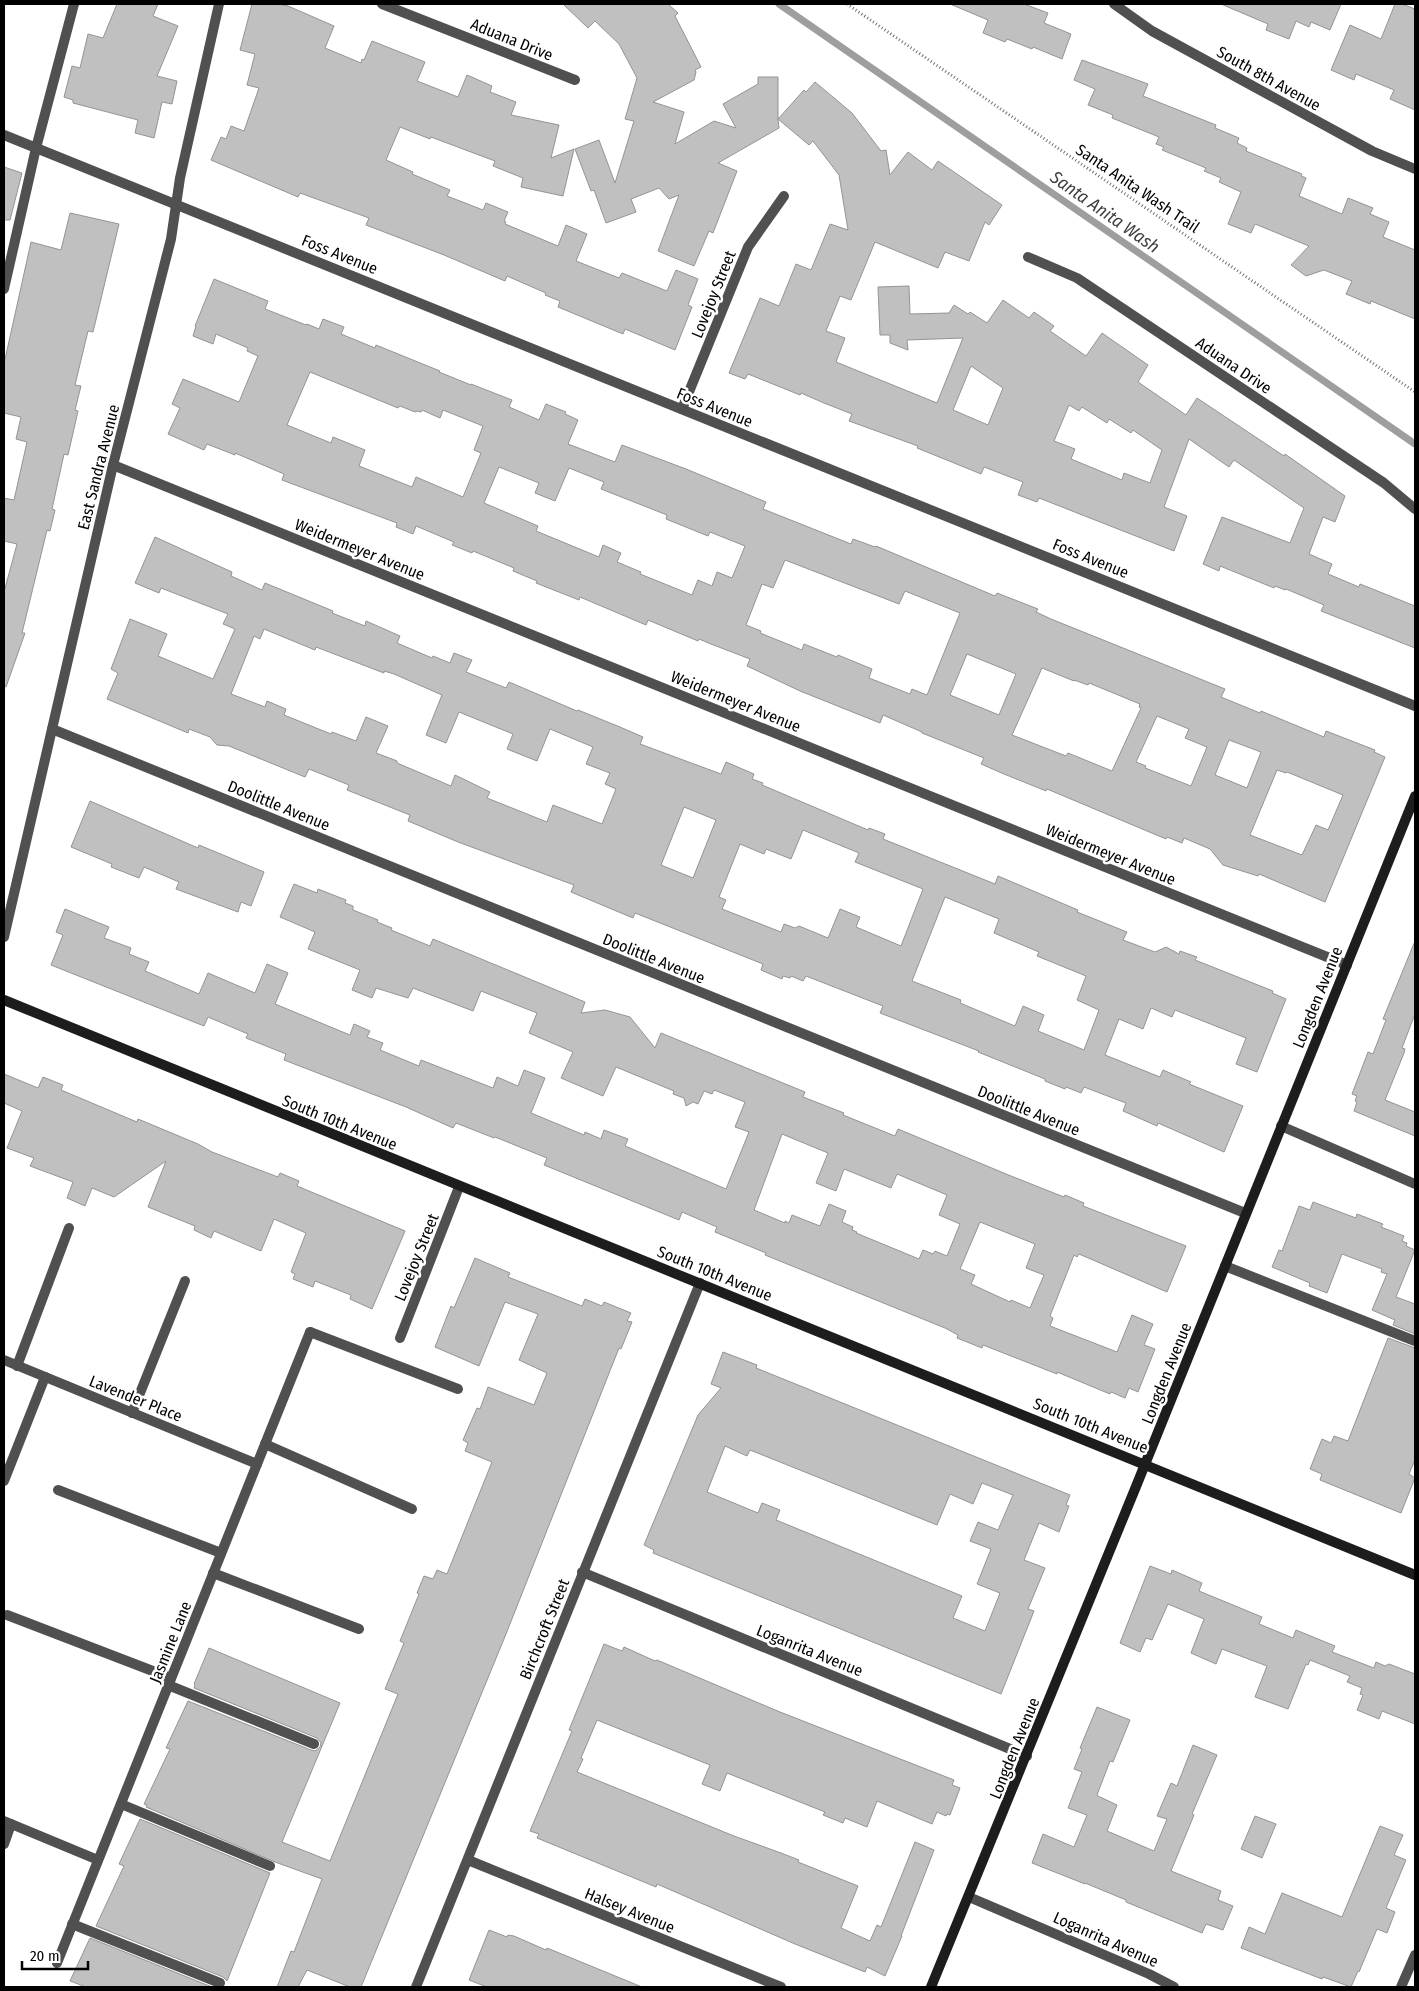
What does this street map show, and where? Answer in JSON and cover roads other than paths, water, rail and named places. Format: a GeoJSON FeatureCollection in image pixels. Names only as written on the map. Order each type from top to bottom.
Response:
{"type":"FeatureCollection","features":[{"type":"Feature","properties":{"kind":"street"},"geometry":{"type":"LineString","coordinates":[[4,289],[36,148],[74,4]]}},
{"type":"Feature","properties":{"kind":"street","name":"East Sandra Avenue"},"geometry":{"type":"LineString","coordinates":[[4,937],[113,465],[171,239],[175,204],[219,4]]}},
{"type":"Feature","properties":{"kind":"street","name":"Aduana Drive"},"geometry":{"type":"LineString","coordinates":[[382,4],[575,80]]}},
{"type":"Feature","properties":{"kind":"street","name":"South 8th Avenue"},"geometry":{"type":"LineString","coordinates":[[1114,4],[1152,31],[1372,151],[1415,169]]}},
{"type":"Feature","properties":{"kind":"street","name":"Foss Avenue"},"geometry":{"type":"LineString","coordinates":[[4,135],[1415,706]]}},
{"type":"Feature","properties":{"kind":"street","name":"Lovejoy Street"},"geometry":{"type":"LineString","coordinates":[[682,409],[748,247],[784,196]]}},
{"type":"Feature","properties":{"kind":"street","name":"Aduana Drive"},"geometry":{"type":"LineString","coordinates":[[1028,257],[1077,278],[1384,483],[1415,509]]}},
{"type":"Feature","properties":{"kind":"street","name":"Weidermeyer Avenue"},"geometry":{"type":"LineString","coordinates":[[113,465],[1347,966]]}},
{"type":"Feature","properties":{"kind":"street","name":"Doolittle Avenue"},"geometry":{"type":"LineString","coordinates":[[52,729],[1245,1213]]}},
{"type":"Feature","properties":{"kind":"street","name":"Longden Avenue"},"geometry":{"type":"LineString","coordinates":[[931,1987],[1146,1464],[1245,1213],[1415,796]]}},
{"type":"Feature","properties":{"kind":"street","name":"South 10th Avenue"},"geometry":{"type":"LineString","coordinates":[[4,1000],[1415,1575]]}},
{"type":"Feature","properties":{"kind":"street"},"geometry":{"type":"LineString","coordinates":[[1281,1126],[1415,1184]]}},
{"type":"Feature","properties":{"kind":"street","name":"Lovejoy Street"},"geometry":{"type":"LineString","coordinates":[[400,1338],[459,1187]]}},
{"type":"Feature","properties":{"kind":"street"},"geometry":{"type":"LineString","coordinates":[[16,1366],[69,1228]]}},
{"type":"Feature","properties":{"kind":"street"},"geometry":{"type":"LineString","coordinates":[[1225,1266],[1415,1341]]}},
{"type":"Feature","properties":{"kind":"street"},"geometry":{"type":"LineString","coordinates":[[132,1413],[185,1281]]}},
{"type":"Feature","properties":{"kind":"street","name":"Birchcroft Street"},"geometry":{"type":"LineString","coordinates":[[416,1987],[700,1283]]}},
{"type":"Feature","properties":{"kind":"street","name":"Jasmine Lane"},"geometry":{"type":"LineString","coordinates":[[57,1963],[310,1332],[458,1389]]}},
{"type":"Feature","properties":{"kind":"street","name":"Lavender Place"},"geometry":{"type":"LineString","coordinates":[[4,1360],[257,1464]]}},
{"type":"Feature","properties":{"kind":"street"},"geometry":{"type":"LineString","coordinates":[[4,1481],[45,1377]]}},
{"type":"Feature","properties":{"kind":"street"},"geometry":{"type":"LineString","coordinates":[[265,1444],[412,1510]]}},
{"type":"Feature","properties":{"kind":"street"},"geometry":{"type":"LineString","coordinates":[[58,1490],[221,1553]]}},
{"type":"Feature","properties":{"kind":"street","name":"Loganrita Avenue"},"geometry":{"type":"LineString","coordinates":[[582,1572],[1027,1756]]}},
{"type":"Feature","properties":{"kind":"street"},"geometry":{"type":"LineString","coordinates":[[214,1573],[359,1629]]}},
{"type":"Feature","properties":{"kind":"street"},"geometry":{"type":"LineString","coordinates":[[7,1615],[314,1744]]}},
{"type":"Feature","properties":{"kind":"street"},"geometry":{"type":"LineString","coordinates":[[121,1804],[270,1866]]}},
{"type":"Feature","properties":{"kind":"street"},"geometry":{"type":"LineString","coordinates":[[4,1844],[7,1823],[98,1860]]}},
{"type":"Feature","properties":{"kind":"street","name":"Halsey Avenue"},"geometry":{"type":"LineString","coordinates":[[468,1860],[781,1987]]}},
{"type":"Feature","properties":{"kind":"street","name":"Loganrita Avenue"},"geometry":{"type":"LineString","coordinates":[[969,1897],[1149,1974],[1174,1987]]}},
{"type":"Feature","properties":{"kind":"street"},"geometry":{"type":"LineString","coordinates":[[72,1924],[220,1983]]}},
{"type":"Feature","properties":{"kind":"street"},"geometry":{"type":"LineString","coordinates":[[1402,1987],[1415,1955]]}},
{"type":"Feature","properties":{"kind":"waterway","name":"Santa Anita Wash"},"geometry":{"type":"LineString","coordinates":[[779,4],[1415,444]]}}]}
